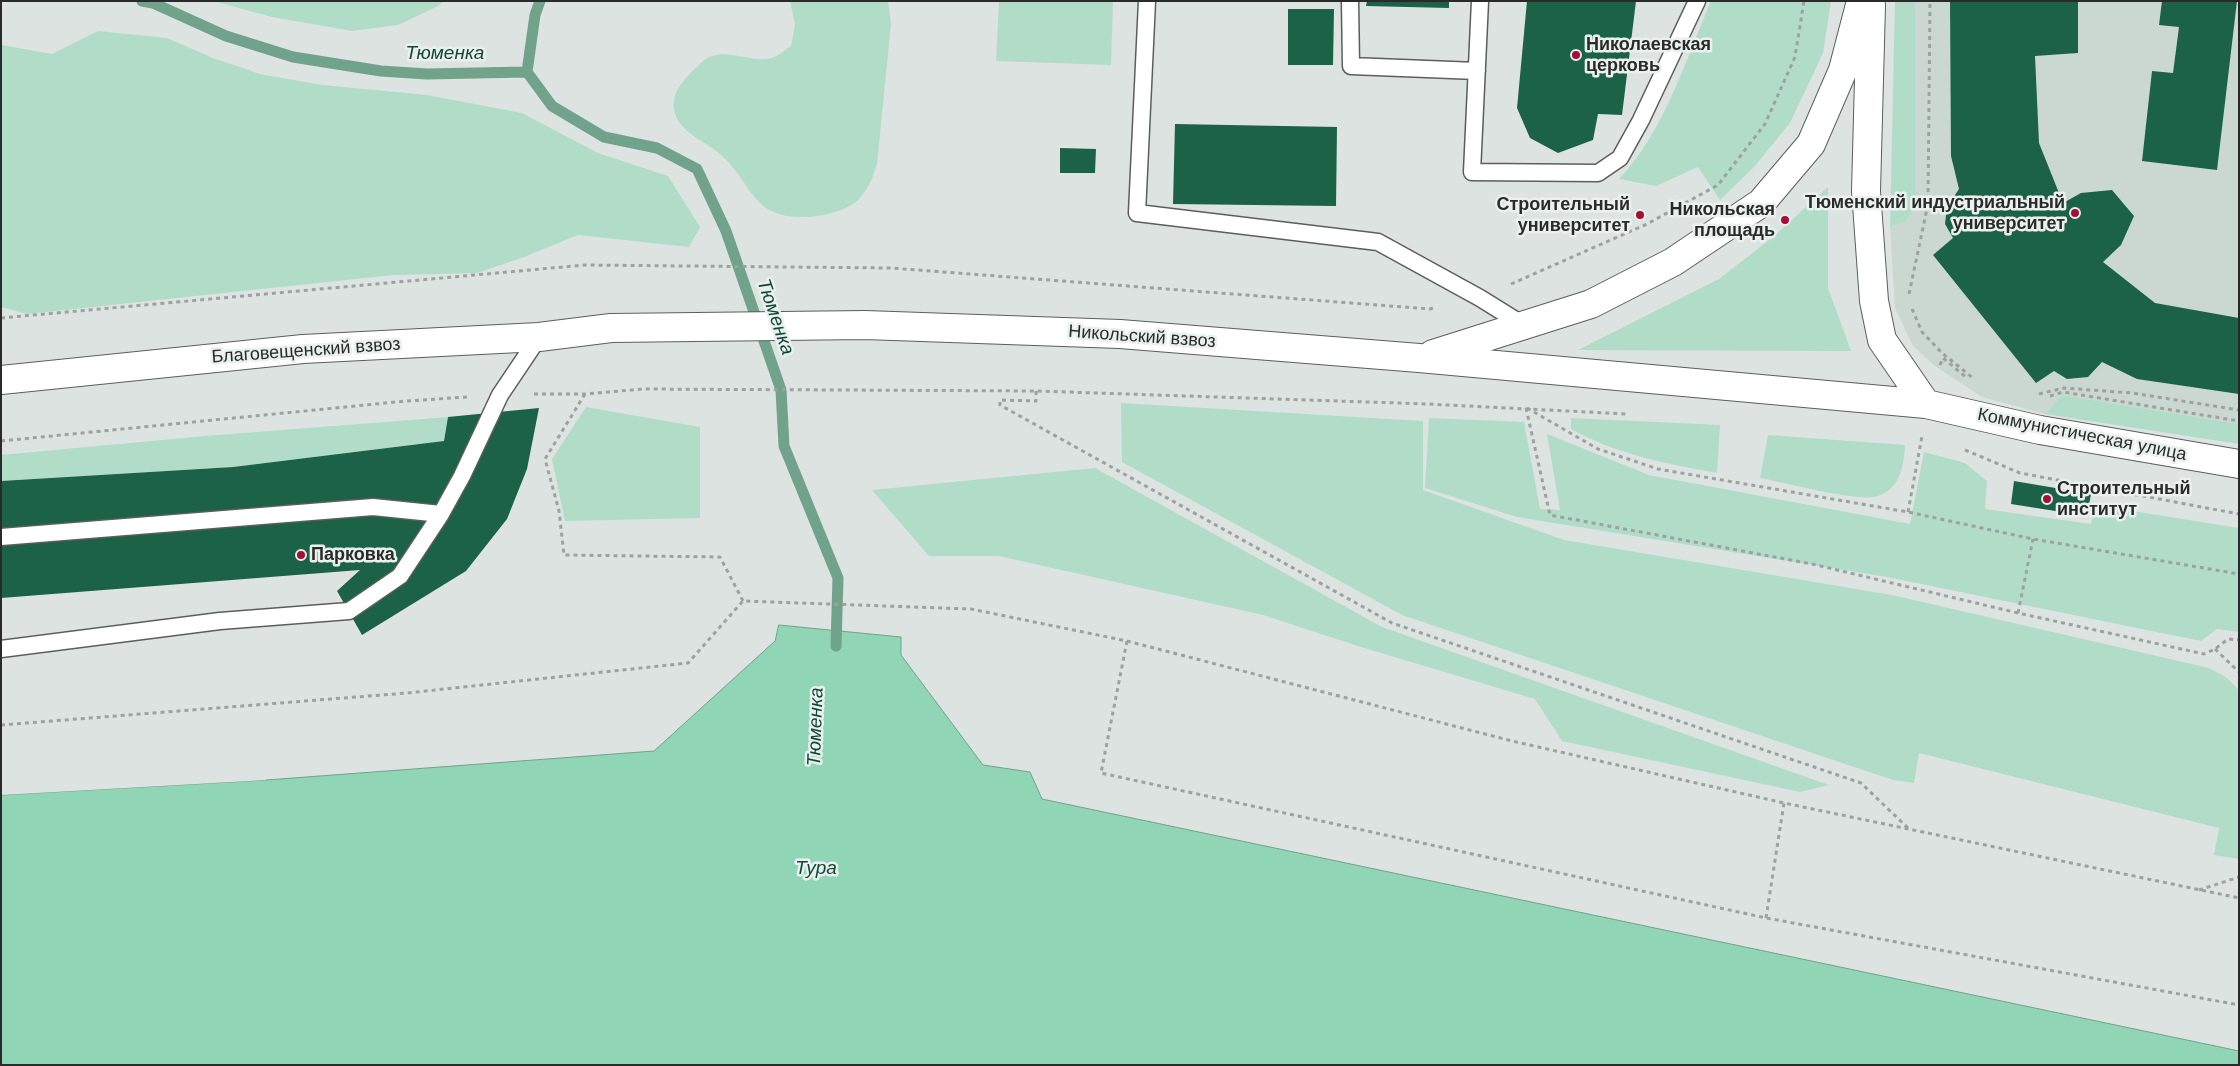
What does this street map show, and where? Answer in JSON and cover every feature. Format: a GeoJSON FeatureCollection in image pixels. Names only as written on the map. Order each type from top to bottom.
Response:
{"type":"FeatureCollection","features":[{"type":"Feature","properties":{"kind":"main road"},"geometry":{"type":"LineString","coordinates":[[1419,358],[1591,304],[1673,262],[1761,203],[1812,144],[1843,70],[1861,1]]}},
{"type":"Feature","properties":{"kind":"main road"},"geometry":{"type":"LineString","coordinates":[[1871,1],[1866,191],[1874,302],[1882,340],[1926,404]]}},
{"type":"Feature","properties":{"kind":"main road","name":"Никольский взвоз"},"geometry":{"type":"LineString","coordinates":[[611,328],[865,325],[1120,334],[1419,358],[1926,404]]}},
{"type":"Feature","properties":{"kind":"main road","name":"Благовещенский взвоз"},"geometry":{"type":"LineString","coordinates":[[1,380],[303,349],[539,337],[611,328]]}},
{"type":"Feature","properties":{"kind":"main road","name":"Коммунистическая улица"},"geometry":{"type":"LineString","coordinates":[[1926,404],[2040,430],[2239,464]]}},
{"type":"Feature","properties":{"kind":"lane"},"geometry":{"type":"LineString","coordinates":[[1147,1],[1137,213],[1378,242],[1480,298],[1525,326]]}},
{"type":"Feature","properties":{"kind":"lane"},"geometry":{"type":"LineString","coordinates":[[1350,1],[1351,66],[1477,71]]}},
{"type":"Feature","properties":{"kind":"lane"},"geometry":{"type":"LineString","coordinates":[[1480,1],[1472,172],[1598,173],[1620,158],[1641,120],[1697,1]]}},
{"type":"Feature","properties":{"kind":"lane"},"geometry":{"type":"LineString","coordinates":[[1,649],[220,621],[349,611],[400,576],[441,514],[462,476],[494,412],[500,395],[539,337]]}},
{"type":"Feature","properties":{"kind":"lane"},"geometry":{"type":"LineString","coordinates":[[1,537],[372,507],[441,514]]}},
{"type":"Feature","properties":{"kind":"path"},"geometry":{"type":"LineString","coordinates":[[1,318],[584,265],[891,268],[1430,308],[1480,298],[1647,224],[1718,185],[1765,124],[1795,57],[1804,1]]}},
{"type":"Feature","properties":{"kind":"path"},"geometry":{"type":"LineString","coordinates":[[1908,300],[1928,204],[1930,1]]}},
{"type":"Feature","properties":{"kind":"path"},"geometry":{"type":"LineString","coordinates":[[1912,308],[1922,332],[1942,353],[1975,379]]}},
{"type":"Feature","properties":{"kind":"path"},"geometry":{"type":"LineString","coordinates":[[2030,396],[2064,388],[2132,393],[2239,410]]}},
{"type":"Feature","properties":{"kind":"path"},"geometry":{"type":"LineString","coordinates":[[1,441],[396,402],[500,395],[585,394],[643,389],[1036,392],[1526,408],[1633,414]]}},
{"type":"Feature","properties":{"kind":"path"},"geometry":{"type":"LineString","coordinates":[[1036,392],[1036,401],[1000,400],[1000,405],[1392,624],[1861,783],[1910,830]]}},
{"type":"Feature","properties":{"kind":"path"},"geometry":{"type":"LineString","coordinates":[[585,394],[545,459],[560,511],[564,555],[720,556],[743,601]]}},
{"type":"Feature","properties":{"kind":"path"},"geometry":{"type":"LineString","coordinates":[[1526,408],[1598,449],[1658,468],[1908,512],[2033,539],[2239,574]]}},
{"type":"Feature","properties":{"kind":"path"},"geometry":{"type":"LineString","coordinates":[[1526,408],[1550,515],[1812,564],[2018,613],[2204,654],[2215,649],[2228,639],[2239,640]]}},
{"type":"Feature","properties":{"kind":"path"},"geometry":{"type":"LineString","coordinates":[[1912,435],[1931,438]]}},
{"type":"Feature","properties":{"kind":"path"},"geometry":{"type":"LineString","coordinates":[[1960,448],[2020,473],[2239,514]]}},
{"type":"Feature","properties":{"kind":"path"},"geometry":{"type":"LineString","coordinates":[[2018,613],[2033,539]]}},
{"type":"Feature","properties":{"kind":"path"},"geometry":{"type":"LineString","coordinates":[[1,725],[407,693],[688,663],[743,601],[971,610],[1127,641],[1512,740],[1784,803],[2239,898]]}},
{"type":"Feature","properties":{"kind":"path"},"geometry":{"type":"LineString","coordinates":[[1127,641],[1101,773],[1766,918],[2239,1005]]}},
{"type":"Feature","properties":{"kind":"path"},"geometry":{"type":"LineString","coordinates":[[2215,649],[2239,672]]}},
{"type":"Feature","properties":{"kind":"path"},"geometry":{"type":"LineString","coordinates":[[1766,918],[1784,803]]}},
{"type":"Feature","properties":{"kind":"path"},"geometry":{"type":"LineString","coordinates":[[2199,890],[2239,877]]}},
{"type":"Feature","properties":{"kind":"shaded area"},"geometry":{"type":"Polygon","coordinates":[[[213,1],[444,1],[438,6],[398,25],[352,31],[272,17],[213,1]]]}},
{"type":"Feature","properties":{"kind":"shaded area"},"geometry":{"type":"Polygon","coordinates":[[[790,1],[888,1],[891,24],[877,164],[872,178],[862,196],[849,206],[825,215],[812,217],[786,216],[765,207],[753,195],[727,161],[715,150],[686,130],[676,117],[674,109],[675,95],[682,83],[702,62],[710,57],[726,54],[754,59],[772,58],[791,46],[795,24],[790,1]]]}},
{"type":"Feature","properties":{"kind":"shaded area"},"geometry":{"type":"Polygon","coordinates":[[[999,1],[1113,1],[1111,65],[996,61],[999,1]]]}},
{"type":"Feature","properties":{"kind":"shaded area"},"geometry":{"type":"Polygon","coordinates":[[[1711,1],[1831,1],[1823,53],[1790,123],[1754,167],[1720,200],[1698,167],[1656,186],[1619,179],[1635,161],[1661,118],[1683,71],[1711,1]]]}},
{"type":"Feature","properties":{"kind":"shaded area"},"geometry":{"type":"Polygon","coordinates":[[[1895,1],[1915,1],[1915,205],[1906,221],[1890,227],[1895,1]]]}},
{"type":"Feature","properties":{"kind":"shaded area","name":"Тюменский индустриальный университет"},"geometry":{"type":"Polygon","coordinates":[[[1915,1],[2239,1],[2239,424],[2062,395],[2045,414],[1982,397],[1935,366],[1913,346],[1895,308],[1890,227],[1906,221],[1915,205],[1915,1]]]}},
{"type":"Feature","properties":{"kind":"shaded area"},"geometry":{"type":"Polygon","coordinates":[[[98,31],[167,38],[213,58],[260,74],[322,85],[427,95],[522,113],[598,153],[668,176],[700,227],[689,247],[578,235],[524,257],[477,273],[393,275],[27,314],[1,307],[1,45],[52,54],[98,31]]]}},
{"type":"Feature","properties":{"kind":"shaded area"},"geometry":{"type":"Polygon","coordinates":[[[1828,187],[1828,288],[1851,351],[1578,350],[1719,279],[1773,237],[1828,187]]]}},
{"type":"Feature","properties":{"kind":"shaded area"},"geometry":{"type":"Polygon","coordinates":[[[2062,395],[2239,424],[2239,444],[2045,414],[2062,395]]]}},
{"type":"Feature","properties":{"kind":"shaded area"},"geometry":{"type":"Polygon","coordinates":[[[1121,403],[1423,421],[1423,490],[1564,540],[1892,595],[2209,668],[2227,678],[2239,690],[2239,859],[2214,855],[2219,828],[1919,753],[1914,783],[1893,780],[1402,615],[1122,462],[1121,403]]]}},
{"type":"Feature","properties":{"kind":"shaded area"},"geometry":{"type":"Polygon","coordinates":[[[586,407],[700,427],[700,518],[565,521],[552,459],[586,407]]]}},
{"type":"Feature","properties":{"kind":"shaded area"},"geometry":{"type":"Polygon","coordinates":[[[448,417],[444,441],[233,467],[1,481],[1,455],[205,436],[448,417]]]}},
{"type":"Feature","properties":{"kind":"shaded area"},"geometry":{"type":"Polygon","coordinates":[[[1429,418],[1524,422],[1540,509],[1560,510],[1547,434],[1649,475],[1910,524],[1924,452],[1965,463],[1987,481],[1985,509],[2091,524],[2095,505],[2239,528],[2239,632],[2217,629],[2201,641],[1887,577],[1517,517],[1425,488],[1429,418]]]}},
{"type":"Feature","properties":{"kind":"shaded area"},"geometry":{"type":"Polygon","coordinates":[[[1571,418],[1720,425],[1717,473],[1660,462],[1624,452],[1571,429],[1571,418]]]}},
{"type":"Feature","properties":{"kind":"shaded area"},"geometry":{"type":"Polygon","coordinates":[[[1768,435],[1905,445],[1902,468],[1891,488],[1878,496],[1869,497],[1855,497],[1760,478],[1768,435]]]}},
{"type":"Feature","properties":{"kind":"shaded area"},"geometry":{"type":"Polygon","coordinates":[[[1095,468],[1382,627],[1829,785],[1800,792],[1562,741],[1535,699],[1364,648],[1263,615],[999,556],[929,556],[872,490],[1095,468]]]}},
{"type":"Feature","properties":{"kind":"water","name":"Тура"},"geometry":{"type":"Polygon","coordinates":[[[779,625],[901,637],[901,655],[983,765],[1030,772],[1042,799],[2239,1051],[2239,1065],[1,1065],[1,795],[266,780],[654,751],[775,641],[779,625]]]}},
{"type":"Feature","properties":{"kind":"pier"},"geometry":{"type":"Polygon","coordinates":[[[265,778],[266,780],[1,795],[1,793],[265,778]]]}},
{"type":"Feature","properties":{"kind":"building"},"geometry":{"type":"Polygon","coordinates":[[[1367,1],[1449,1],[1449,8],[1366,6],[1367,1]]]}},
{"type":"Feature","properties":{"kind":"building","name":"Николаевская церковь"},"geometry":{"type":"Polygon","coordinates":[[[1527,1],[1636,1],[1622,115],[1598,114],[1593,140],[1558,153],[1530,138],[1517,108],[1527,1]]]}},
{"type":"Feature","properties":{"kind":"building"},"geometry":{"type":"Polygon","coordinates":[[[1950,1],[2078,1],[2078,53],[2035,56],[2039,143],[2063,203],[2081,193],[2112,190],[2134,216],[2121,245],[2103,262],[2155,303],[2239,318],[2239,394],[2137,379],[2102,362],[2088,377],[2067,379],[2054,371],[2036,383],[1933,255],[1953,238],[1945,224],[1947,207],[1959,189],[1951,156],[1950,1]]]}},
{"type":"Feature","properties":{"kind":"building"},"geometry":{"type":"Polygon","coordinates":[[[2162,1],[2237,1],[2217,170],[2142,161],[2152,71],[2173,73],[2179,27],[2159,25],[2162,1]]]}},
{"type":"Feature","properties":{"kind":"building"},"geometry":{"type":"Polygon","coordinates":[[[1288,9],[1334,9],[1333,65],[1288,65],[1288,9]]]}},
{"type":"Feature","properties":{"kind":"building"},"geometry":{"type":"Polygon","coordinates":[[[1175,124],[1337,127],[1336,206],[1173,204],[1175,124]]]}},
{"type":"Feature","properties":{"kind":"building"},"geometry":{"type":"Polygon","coordinates":[[[1060,148],[1096,149],[1095,173],[1060,173],[1060,148]]]}},
{"type":"Feature","properties":{"kind":"building"},"geometry":{"type":"Polygon","coordinates":[[[539,408],[527,469],[507,519],[466,571],[362,635],[337,591],[360,570],[1,598],[1,481],[233,467],[444,441],[448,417],[539,408]]]}},
{"type":"Feature","properties":{"kind":"building"},"geometry":{"type":"Polygon","coordinates":[[[2014,481],[2091,494],[2087,516],[2011,504],[2014,481]]]}},
{"type":"Feature","properties":{"kind":"waterway","name":"Тюменка"},"geometry":{"type":"LineString","coordinates":[[142,1],[153,3],[226,36],[293,57],[381,71],[427,74],[527,72],[552,106],[604,137],[657,148],[697,169],[726,231],[781,390],[784,446],[838,578],[836,646]]}},
{"type":"Feature","properties":{"kind":"waterway"},"geometry":{"type":"LineString","coordinates":[[527,72],[535,15],[540,1]]}},
{"type":"Feature","properties":{"kind":"place","name":"Николаевская церковь"},"geometry":{"type":"Point","coordinates":[1576,55]}},
{"type":"Feature","properties":{"kind":"place","name":"Тюменский индустриальный университет"},"geometry":{"type":"Point","coordinates":[2075,213]}},
{"type":"Feature","properties":{"kind":"place","name":"Строительный университет"},"geometry":{"type":"Point","coordinates":[1640,215]}},
{"type":"Feature","properties":{"kind":"place","name":"Никольская площадь"},"geometry":{"type":"Point","coordinates":[1785,220]}},
{"type":"Feature","properties":{"kind":"place","name":"Строительный институт"},"geometry":{"type":"Point","coordinates":[2047,499]}},
{"type":"Feature","properties":{"kind":"place","name":"Парковка"},"geometry":{"type":"Point","coordinates":[301,555]}}]}
